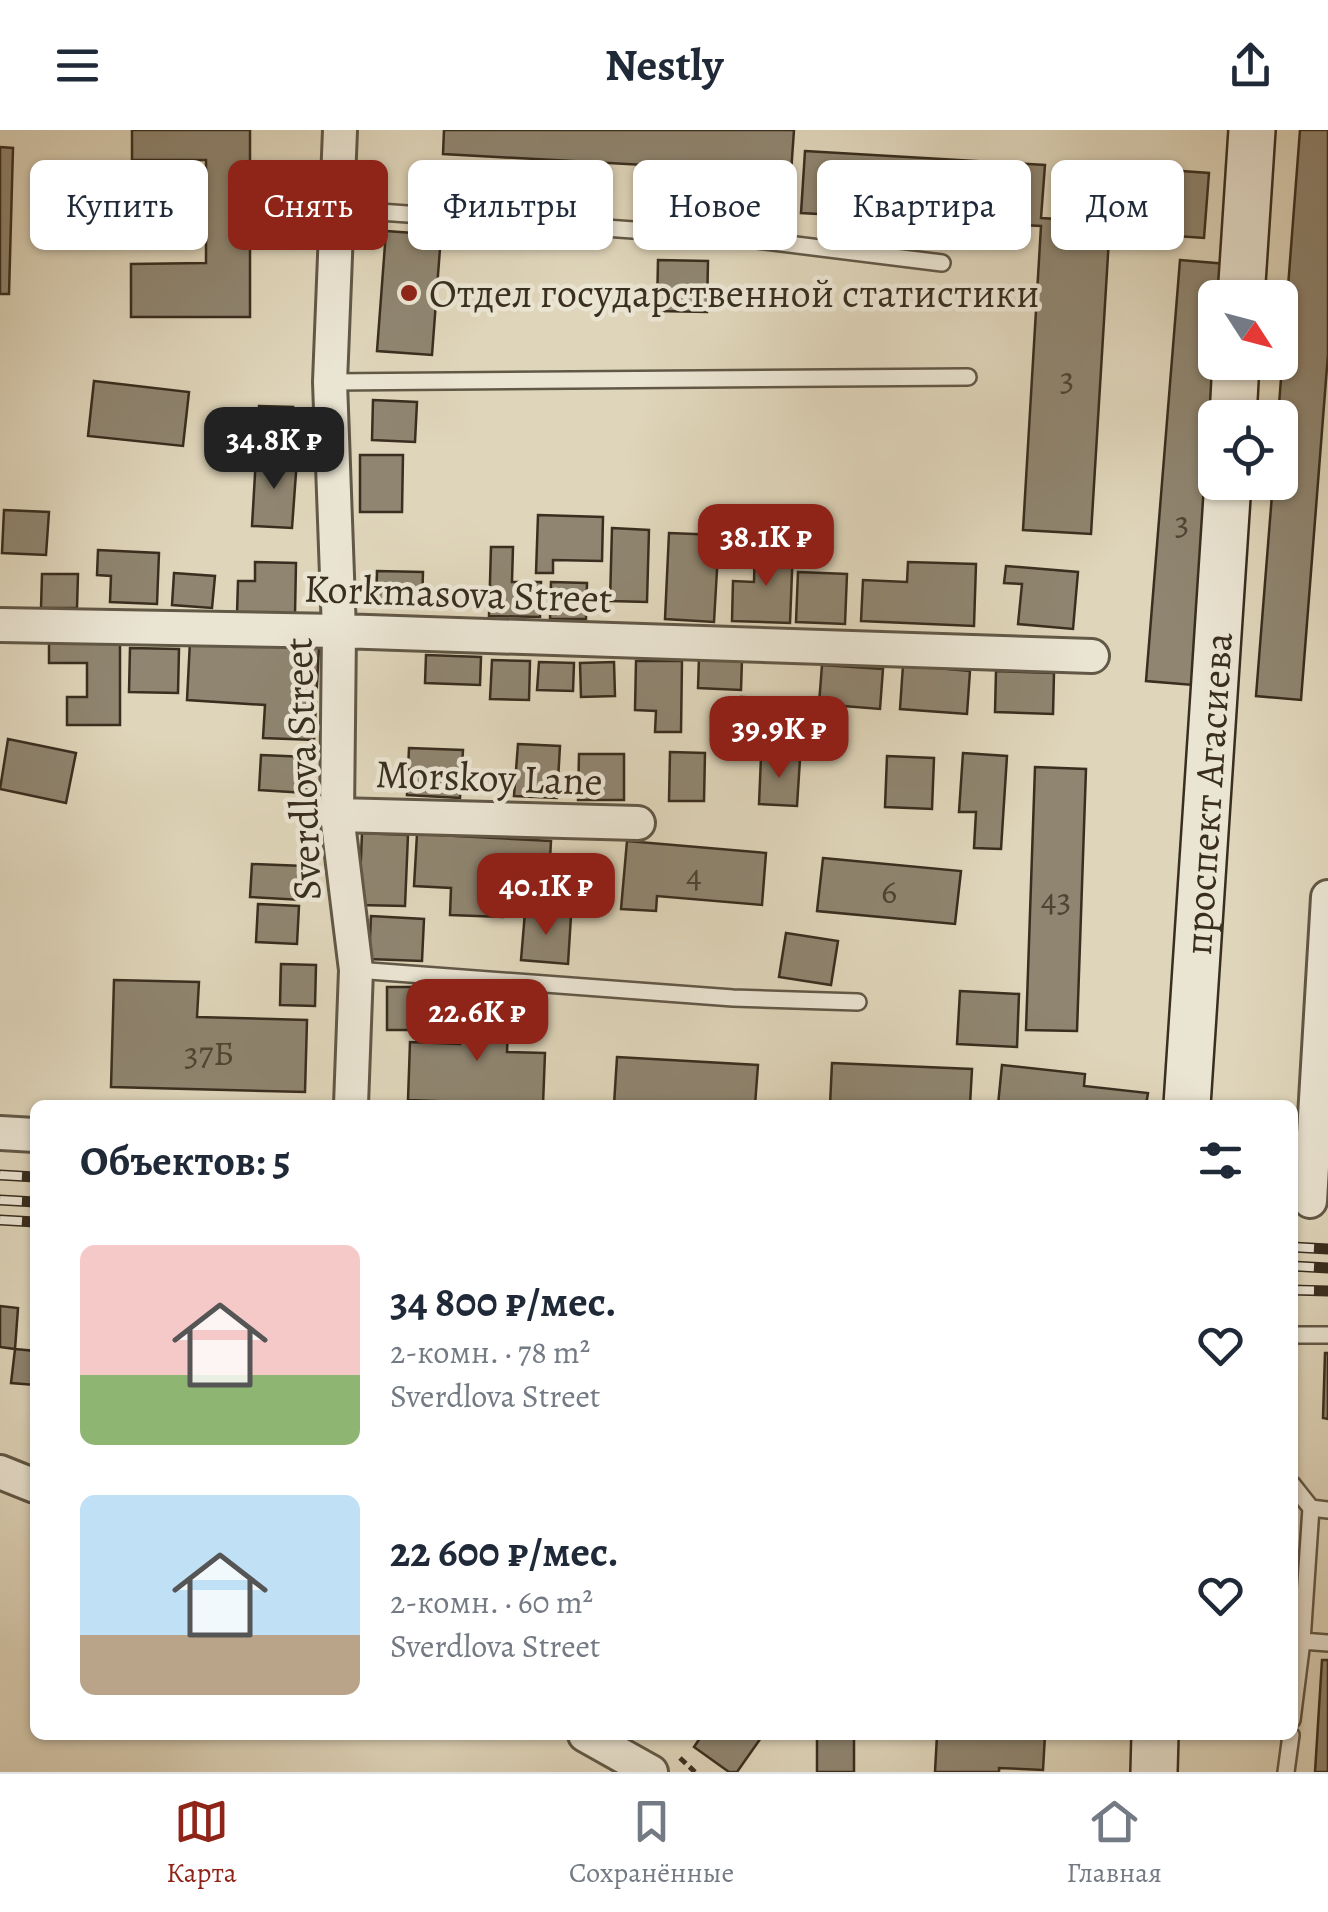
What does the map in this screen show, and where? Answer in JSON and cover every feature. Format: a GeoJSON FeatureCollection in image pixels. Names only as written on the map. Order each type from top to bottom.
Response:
{"type":"FeatureCollection","features":[{"type":"Feature","properties":{"kind":"main road"},"geometry":{"type":"LineString","coordinates":[[1242,280],[1252,130]]}},
{"type":"Feature","properties":{"kind":"main road","name":"проспект Агасиева"},"geometry":{"type":"LineString","coordinates":[[1187,1100],[1227,500]]}},
{"type":"Feature","properties":{"kind":"main road"},"geometry":{"type":"LineString","coordinates":[[1154,1772],[1156,1740]]}},
{"type":"Feature","properties":{"kind":"street","name":"Sverdlova Street"},"geometry":{"type":"LineString","coordinates":[[338,160],[340,130]]}},
{"type":"Feature","properties":{"kind":"street","name":"Sverdlova Street"},"geometry":{"type":"LineString","coordinates":[[335,250],[330,382],[339,631],[337,815],[356,970],[352,1100]]}},
{"type":"Feature","properties":{"kind":"street","name":"Korkmasova Street"},"geometry":{"type":"LineString","coordinates":[[0,625],[339,631],[1092,656]]}},
{"type":"Feature","properties":{"kind":"street","name":"Morskoy Lane"},"geometry":{"type":"LineString","coordinates":[[337,815],[638,824]]}},
{"type":"Feature","properties":{"kind":"street"},"geometry":{"type":"LineString","coordinates":[[1310,1201],[1328,897]]}},
{"type":"Feature","properties":{"kind":"street"},"geometry":{"type":"LineString","coordinates":[[0,1132],[30,1134]]}},
{"type":"Feature","properties":{"kind":"street"},"geometry":{"type":"LineString","coordinates":[[0,1472],[30,1484]]}},
{"type":"Feature","properties":{"kind":"street"},"geometry":{"type":"LineString","coordinates":[[594,1740],[651,1772]]}},
{"type":"Feature","properties":{"kind":"lane"},"geometry":{"type":"LineString","coordinates":[[388,213],[732,237],[942,264]]}},
{"type":"Feature","properties":{"kind":"lane"},"geometry":{"type":"LineString","coordinates":[[330,382],[968,377]]}},
{"type":"Feature","properties":{"kind":"lane"},"geometry":{"type":"LineString","coordinates":[[356,970],[733,998],[858,1002]]}},
{"type":"Feature","properties":{"kind":"lane"},"geometry":{"type":"LineString","coordinates":[[1298,1334],[1328,1335]]}},
{"type":"Feature","properties":{"kind":"lane"},"geometry":{"type":"LineString","coordinates":[[1298,1489],[1320,1509],[1298,1673]]}},
{"type":"Feature","properties":{"kind":"lane"},"geometry":{"type":"LineString","coordinates":[[1302,1641],[1328,1642]]}},
{"type":"Feature","properties":{"kind":"lane"},"geometry":{"type":"LineString","coordinates":[[1286,1772],[1290,1740]]}},
{"type":"Feature","properties":{"kind":"building"},"geometry":{"type":"Polygon","coordinates":[[[132,130],[250,130],[250,160],[228,160],[228,250],[250,250],[250,317],[131,317],[131,264],[206,263],[208,250],[208,160],[132,160],[132,130]]]}},
{"type":"Feature","properties":{"kind":"building"},"geometry":{"type":"Polygon","coordinates":[[[444,130],[794,130],[792,160],[633,160],[633,164],[613,163],[613,160],[443,154],[444,130]]]}},
{"type":"Feature","properties":{"kind":"building"},"geometry":{"type":"Polygon","coordinates":[[[1300,130],[1328,130],[1328,354],[1301,700],[1256,696],[1272,500],[1298,500],[1298,400],[1279,400],[1281,380],[1298,380],[1298,280],[1289,280],[1300,130]]]}},
{"type":"Feature","properties":{"kind":"building"},"geometry":{"type":"Polygon","coordinates":[[[0,147],[13,148],[9,294],[0,294],[0,147]]]}},
{"type":"Feature","properties":{"kind":"building"},"geometry":{"type":"Polygon","coordinates":[[[805,151],[959,160],[817,160],[817,214],[801,213],[805,151]]]}},
{"type":"Feature","properties":{"kind":"building"},"geometry":{"type":"Polygon","coordinates":[[[1031,164],[1045,165],[1041,218],[1051,219],[1051,250],[1108,250],[1091,534],[1023,530],[1041,226],[1031,225],[1031,164]]]}},
{"type":"Feature","properties":{"kind":"building"},"geometry":{"type":"Polygon","coordinates":[[[1184,171],[1209,173],[1204,238],[1184,237],[1184,171]]]}},
{"type":"Feature","properties":{"kind":"building","name":"Отдел государственной статистики"},"geometry":{"type":"Polygon","coordinates":[[[388,231],[408,233],[408,250],[440,250],[432,355],[377,351],[388,231]]]}},
{"type":"Feature","properties":{"kind":"building"},"geometry":{"type":"Polygon","coordinates":[[[658,260],[708,261],[707,312],[657,311],[658,260]]]}},
{"type":"Feature","properties":{"kind":"building"},"geometry":{"type":"Polygon","coordinates":[[[1180,260],[1227,264],[1226,280],[1198,280],[1198,380],[1218,380],[1216,400],[1198,400],[1198,500],[1208,500],[1193,685],[1146,681],[1180,260]]]}},
{"type":"Feature","properties":{"kind":"building"},"geometry":{"type":"Polygon","coordinates":[[[94,381],[189,392],[183,446],[88,436],[94,381]]]}},
{"type":"Feature","properties":{"kind":"building"},"geometry":{"type":"Polygon","coordinates":[[[373,400],[417,402],[415,442],[372,440],[373,400]]]}},
{"type":"Feature","properties":{"kind":"building"},"geometry":{"type":"Polygon","coordinates":[[[259,406],[293,407],[291,459],[256,457],[259,406]]]}},
{"type":"Feature","properties":{"kind":"building"},"geometry":{"type":"Polygon","coordinates":[[[360,455],[403,455],[402,512],[360,512],[360,455]]]}},
{"type":"Feature","properties":{"kind":"building"},"geometry":{"type":"Polygon","coordinates":[[[256,457],[297,459],[292,528],[252,526],[256,457]]]}},
{"type":"Feature","properties":{"kind":"building"},"geometry":{"type":"Polygon","coordinates":[[[4,510],[49,512],[46,555],[2,553],[4,510]]]}},
{"type":"Feature","properties":{"kind":"building"},"geometry":{"type":"Polygon","coordinates":[[[538,515],[603,517],[602,561],[553,560],[553,573],[536,573],[538,515]]]}},
{"type":"Feature","properties":{"kind":"building"},"geometry":{"type":"Polygon","coordinates":[[[612,528],[649,530],[647,602],[610,601],[612,528]]]}},
{"type":"Feature","properties":{"kind":"building"},"geometry":{"type":"Polygon","coordinates":[[[669,533],[719,535],[714,622],[665,619],[669,533]]]}},
{"type":"Feature","properties":{"kind":"building"},"geometry":{"type":"Polygon","coordinates":[[[491,547],[513,547],[512,582],[541,582],[540,617],[489,616],[491,547]]]}},
{"type":"Feature","properties":{"kind":"building"},"geometry":{"type":"Polygon","coordinates":[[[755,547],[793,548],[790,623],[732,621],[733,581],[754,582],[755,547]]]}},
{"type":"Feature","properties":{"kind":"building"},"geometry":{"type":"Polygon","coordinates":[[[98,550],[159,553],[157,604],[110,602],[111,576],[97,575],[98,550]]]}},
{"type":"Feature","properties":{"kind":"building"},"geometry":{"type":"Polygon","coordinates":[[[255,562],[296,563],[295,615],[237,614],[238,581],[255,581],[255,562]]]}},
{"type":"Feature","properties":{"kind":"building"},"geometry":{"type":"Polygon","coordinates":[[[908,562],[976,564],[974,626],[861,621],[863,580],[907,582],[908,562]]]}},
{"type":"Feature","properties":{"kind":"building"},"geometry":{"type":"Polygon","coordinates":[[[1006,566],[1078,572],[1073,629],[1018,624],[1022,584],[1004,583],[1006,566]]]}},
{"type":"Feature","properties":{"kind":"building"},"geometry":{"type":"Polygon","coordinates":[[[377,571],[423,572],[422,607],[376,605],[377,571]]]}},
{"type":"Feature","properties":{"kind":"building"},"geometry":{"type":"Polygon","coordinates":[[[798,572],[847,574],[845,624],[796,622],[798,572]]]}},
{"type":"Feature","properties":{"kind":"building"},"geometry":{"type":"Polygon","coordinates":[[[174,573],[215,576],[212,608],[172,605],[174,573]]]}},
{"type":"Feature","properties":{"kind":"building"},"geometry":{"type":"Polygon","coordinates":[[[42,574],[78,574],[77,608],[41,608],[42,574]]]}},
{"type":"Feature","properties":{"kind":"building"},"geometry":{"type":"Polygon","coordinates":[[[551,582],[587,583],[586,619],[550,619],[551,582]]]}},
{"type":"Feature","properties":{"kind":"building"},"geometry":{"type":"Polygon","coordinates":[[[49,641],[120,641],[120,725],[67,725],[67,697],[87,697],[87,663],[49,663],[49,641]]]}},
{"type":"Feature","properties":{"kind":"building"},"geometry":{"type":"Polygon","coordinates":[[[190,641],[319,648],[314,740],[263,738],[265,705],[187,700],[190,641]]]}},
{"type":"Feature","properties":{"kind":"building"},"geometry":{"type":"Polygon","coordinates":[[[130,648],[179,649],[178,693],[129,692],[130,648]]]}},
{"type":"Feature","properties":{"kind":"building"},"geometry":{"type":"Polygon","coordinates":[[[426,655],[481,657],[480,685],[425,683],[426,655]]]}},
{"type":"Feature","properties":{"kind":"building"},"geometry":{"type":"Polygon","coordinates":[[[699,657],[742,659],[741,690],[698,688],[699,657]]]}},
{"type":"Feature","properties":{"kind":"building"},"geometry":{"type":"Polygon","coordinates":[[[492,660],[530,661],[529,700],[490,699],[492,660]]]}},
{"type":"Feature","properties":{"kind":"building"},"geometry":{"type":"Polygon","coordinates":[[[636,661],[682,661],[681,732],[655,732],[656,711],[635,710],[636,661]]]}},
{"type":"Feature","properties":{"kind":"building"},"geometry":{"type":"Polygon","coordinates":[[[539,662],[574,663],[573,691],[537,690],[539,662]]]}},
{"type":"Feature","properties":{"kind":"building"},"geometry":{"type":"Polygon","coordinates":[[[614,662],[615,696],[581,697],[580,663],[614,662]]]}},
{"type":"Feature","properties":{"kind":"building"},"geometry":{"type":"Polygon","coordinates":[[[822,665],[883,669],[880,709],[819,704],[822,665]]]}},
{"type":"Feature","properties":{"kind":"building"},"geometry":{"type":"Polygon","coordinates":[[[903,665],[970,671],[967,714],[900,709],[903,665]]]}},
{"type":"Feature","properties":{"kind":"building"},"geometry":{"type":"Polygon","coordinates":[[[996,671],[1054,673],[1053,714],[995,712],[996,671]]]}},
{"type":"Feature","properties":{"kind":"building"},"geometry":{"type":"Polygon","coordinates":[[[741,697],[805,700],[803,748],[737,746],[741,697]]]}},
{"type":"Feature","properties":{"kind":"building"},"geometry":{"type":"Polygon","coordinates":[[[8,739],[76,753],[66,803],[0,789],[8,739]]]}},
{"type":"Feature","properties":{"kind":"building"},"geometry":{"type":"Polygon","coordinates":[[[518,744],[560,746],[557,798],[514,796],[518,744]]]}},
{"type":"Feature","properties":{"kind":"building"},"geometry":{"type":"Polygon","coordinates":[[[409,748],[463,750],[460,798],[407,795],[409,748]]]}},
{"type":"Feature","properties":{"kind":"building"},"geometry":{"type":"Polygon","coordinates":[[[670,752],[705,753],[704,801],[669,801],[670,752]]]}},
{"type":"Feature","properties":{"kind":"building"},"geometry":{"type":"Polygon","coordinates":[[[963,753],[1007,756],[1001,849],[974,848],[976,812],[959,812],[963,753]]]}},
{"type":"Feature","properties":{"kind":"building"},"geometry":{"type":"Polygon","coordinates":[[[579,754],[624,754],[624,800],[578,800],[579,754]]]}},
{"type":"Feature","properties":{"kind":"building"},"geometry":{"type":"Polygon","coordinates":[[[261,755],[308,757],[306,793],[259,790],[261,755]]]}},
{"type":"Feature","properties":{"kind":"building"},"geometry":{"type":"Polygon","coordinates":[[[887,756],[934,758],[932,809],[885,807],[887,756]]]}},
{"type":"Feature","properties":{"kind":"building"},"geometry":{"type":"Polygon","coordinates":[[[761,757],[800,759],[797,806],[759,804],[761,757]]]}},
{"type":"Feature","properties":{"kind":"building"},"geometry":{"type":"Polygon","coordinates":[[[1035,767],[1086,769],[1077,1031],[1026,1030],[1035,767]]]}},
{"type":"Feature","properties":{"kind":"building"},"geometry":{"type":"Polygon","coordinates":[[[362,833],[408,835],[405,906],[359,905],[362,833]]]}},
{"type":"Feature","properties":{"kind":"building"},"geometry":{"type":"Polygon","coordinates":[[[417,834],[551,841],[548,895],[504,893],[503,917],[450,915],[451,888],[414,886],[417,834]]]}},
{"type":"Feature","properties":{"kind":"building"},"geometry":{"type":"Polygon","coordinates":[[[627,841],[766,853],[762,905],[657,896],[656,911],[621,909],[627,841]]]}},
{"type":"Feature","properties":{"kind":"building"},"geometry":{"type":"Polygon","coordinates":[[[823,858],[961,871],[955,924],[817,911],[823,858]]]}},
{"type":"Feature","properties":{"kind":"building"},"geometry":{"type":"Polygon","coordinates":[[[252,864],[304,866],[302,900],[250,897],[252,864]]]}},
{"type":"Feature","properties":{"kind":"building"},"geometry":{"type":"Polygon","coordinates":[[[258,904],[299,906],[297,944],[256,942],[258,904]]]}},
{"type":"Feature","properties":{"kind":"building"},"geometry":{"type":"Polygon","coordinates":[[[525,912],[571,916],[568,964],[521,960],[525,912]]]}},
{"type":"Feature","properties":{"kind":"building"},"geometry":{"type":"Polygon","coordinates":[[[371,916],[424,919],[422,961],[369,959],[371,916]]]}},
{"type":"Feature","properties":{"kind":"building"},"geometry":{"type":"Polygon","coordinates":[[[786,933],[838,941],[831,985],[779,977],[786,933]]]}},
{"type":"Feature","properties":{"kind":"building"},"geometry":{"type":"Polygon","coordinates":[[[281,964],[316,965],[315,1006],[280,1005],[281,964]]]}},
{"type":"Feature","properties":{"kind":"building"},"geometry":{"type":"Polygon","coordinates":[[[114,980],[199,982],[197,1017],[307,1020],[305,1092],[111,1087],[114,980]]]}},
{"type":"Feature","properties":{"kind":"building"},"geometry":{"type":"Polygon","coordinates":[[[387,987],[434,987],[434,1030],[387,1030],[387,987]]]}},
{"type":"Feature","properties":{"kind":"building"},"geometry":{"type":"Polygon","coordinates":[[[960,991],[1019,994],[1017,1047],[957,1044],[960,991]]]}},
{"type":"Feature","properties":{"kind":"building"},"geometry":{"type":"Polygon","coordinates":[[[462,1003],[509,1005],[507,1052],[545,1053],[543,1100],[408,1100],[410,1042],[460,1044],[462,1003]]]}},
{"type":"Feature","properties":{"kind":"building"},"geometry":{"type":"Polygon","coordinates":[[[617,1057],[758,1065],[755,1100],[614,1100],[617,1057]]]}},
{"type":"Feature","properties":{"kind":"building"},"geometry":{"type":"Polygon","coordinates":[[[832,1063],[972,1069],[970,1100],[830,1100],[832,1063]]]}},
{"type":"Feature","properties":{"kind":"building"},"geometry":{"type":"Polygon","coordinates":[[[1002,1065],[1085,1074],[1084,1086],[1148,1093],[1147,1100],[998,1100],[1002,1065]]]}},
{"type":"Feature","properties":{"kind":"building"},"geometry":{"type":"Polygon","coordinates":[[[0,1306],[18,1308],[15,1349],[0,1347],[0,1306]]]}},
{"type":"Feature","properties":{"kind":"building"},"geometry":{"type":"Polygon","coordinates":[[[15,1349],[30,1350],[30,1385],[11,1383],[15,1349]]]}},
{"type":"Feature","properties":{"kind":"building"},"geometry":{"type":"Polygon","coordinates":[[[1328,1353],[1328,1419],[1323,1418],[1328,1353]]]}},
{"type":"Feature","properties":{"kind":"building"},"geometry":{"type":"Polygon","coordinates":[[[1322,1660],[1328,1660],[1328,1772],[1315,1772],[1322,1660]]]}},
{"type":"Feature","properties":{"kind":"building"},"geometry":{"type":"Polygon","coordinates":[[[699,1740],[759,1740],[737,1772],[729,1772],[694,1747],[699,1740]]]}},
{"type":"Feature","properties":{"kind":"building"},"geometry":{"type":"Polygon","coordinates":[[[817,1740],[854,1740],[854,1772],[817,1772],[817,1740]]]}},
{"type":"Feature","properties":{"kind":"building"},"geometry":{"type":"Polygon","coordinates":[[[937,1740],[1045,1740],[1043,1770],[935,1772],[937,1740]]]}},
{"type":"Feature","properties":{"kind":"railway"},"geometry":{"type":"LineString","coordinates":[[0,1175],[30,1177]]}},
{"type":"Feature","properties":{"kind":"railway"},"geometry":{"type":"LineString","coordinates":[[0,1200],[30,1202]]}},
{"type":"Feature","properties":{"kind":"railway"},"geometry":{"type":"LineString","coordinates":[[0,1220],[30,1222]]}},
{"type":"Feature","properties":{"kind":"railway"},"geometry":{"type":"LineString","coordinates":[[1298,1247],[1328,1249]]}},
{"type":"Feature","properties":{"kind":"railway"},"geometry":{"type":"LineString","coordinates":[[1298,1266],[1328,1268]]}},
{"type":"Feature","properties":{"kind":"railway"},"geometry":{"type":"LineString","coordinates":[[1298,1290],[1328,1291]]}},
{"type":"Feature","properties":{"kind":"place","name":"Отдел государственной статистики"},"geometry":{"type":"Point","coordinates":[409,293]}}]}
